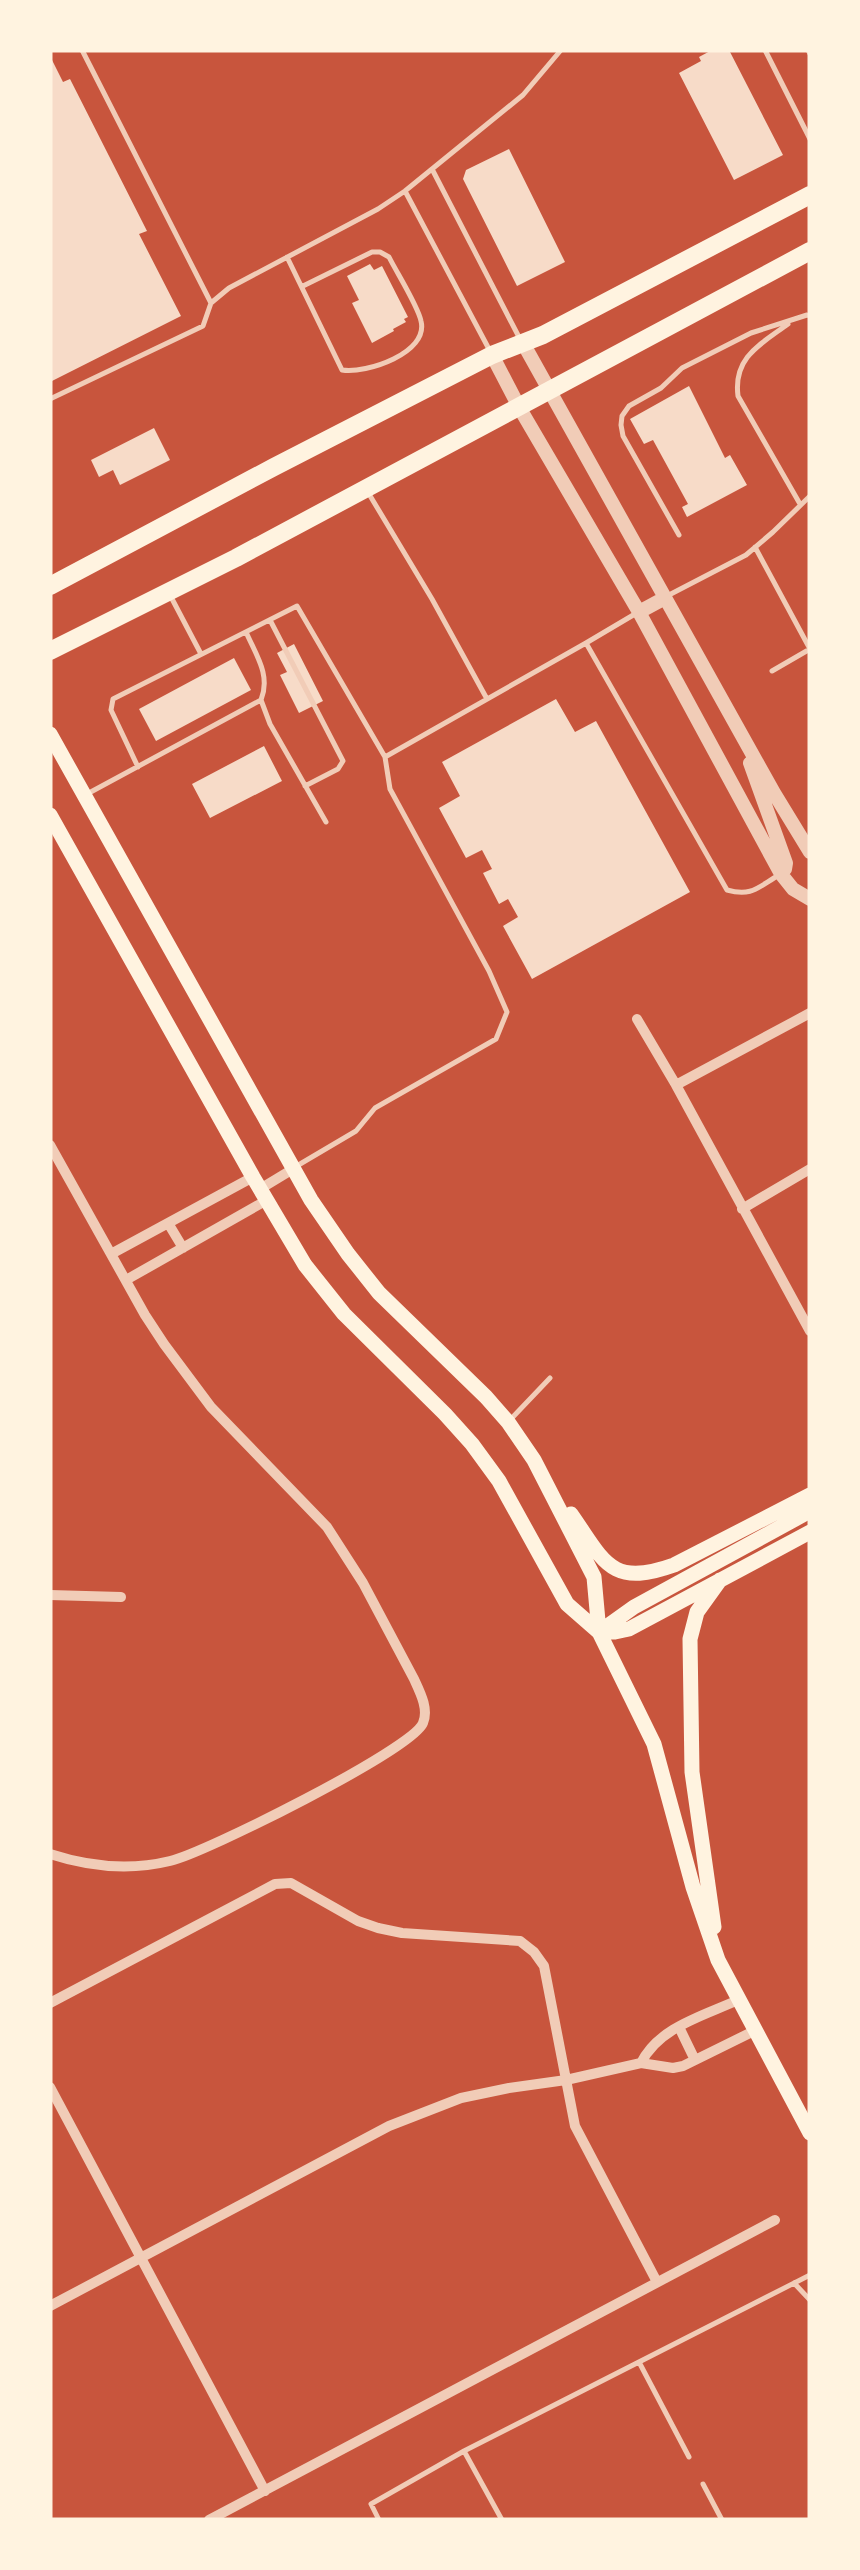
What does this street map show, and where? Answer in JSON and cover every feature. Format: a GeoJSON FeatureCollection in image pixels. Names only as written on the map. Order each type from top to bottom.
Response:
{"type":"FeatureCollection","features":[{"type":"Feature","properties":{"kind":"main road"},"geometry":{"type":"LineString","coordinates":[[50,586],[274,467],[492,355],[543,335],[810,195]]}},
{"type":"Feature","properties":{"kind":"main road"},"geometry":{"type":"LineString","coordinates":[[50,652],[236,558],[810,251]]}},
{"type":"Feature","properties":{"kind":"main road"},"geometry":{"type":"LineString","coordinates":[[50,734],[310,1200],[379,1292],[508,1422],[602,1559],[624,1573],[654,1572],[810,1495]]}},
{"type":"Feature","properties":{"kind":"main road"},"geometry":{"type":"LineString","coordinates":[[50,816],[305,1265],[344,1314],[472,1444],[499,1481],[567,1604],[599,1632],[630,1629],[810,1532]]}},
{"type":"Feature","properties":{"kind":"main road"},"geometry":{"type":"LineString","coordinates":[[534,1460],[594,1577],[599,1632],[654,1744],[693,1887],[718,1960],[810,2133]]}},
{"type":"Feature","properties":{"kind":"main road"},"geometry":{"type":"LineString","coordinates":[[599,1632],[634,1606],[810,1511]]}},
{"type":"Feature","properties":{"kind":"main road"},"geometry":{"type":"LineString","coordinates":[[718,1960],[692,1772],[689,1686],[693,1624],[720,1580]]}},
{"type":"Feature","properties":{"kind":"street"},"geometry":{"type":"LineString","coordinates":[[522,343],[810,852]]}},
{"type":"Feature","properties":{"kind":"street"},"geometry":{"type":"LineString","coordinates":[[492,355],[780,874],[793,890],[810,899]]}},
{"type":"Feature","properties":{"kind":"street"},"geometry":{"type":"LineString","coordinates":[[638,612],[664,598]]}},
{"type":"Feature","properties":{"kind":"street"},"geometry":{"type":"LineString","coordinates":[[738,728],[786,862],[786,869],[780,874]]}},
{"type":"Feature","properties":{"kind":"street"},"geometry":{"type":"LineString","coordinates":[[676,1086],[810,1014]]}},
{"type":"Feature","properties":{"kind":"street"},"geometry":{"type":"LineString","coordinates":[[637,1019],[810,1331]]}},
{"type":"Feature","properties":{"kind":"street"},"geometry":{"type":"LineString","coordinates":[[50,1145],[164,1344],[211,1407],[310,1507],[344,1551],[414,1680],[424,1702],[425,1721],[416,1734],[385,1754],[203,1851],[171,1861],[108,1867],[50,1854]]}},
{"type":"Feature","properties":{"kind":"street"},"geometry":{"type":"LineString","coordinates":[[126,1280],[182,1248],[293,1168]]}},
{"type":"Feature","properties":{"kind":"street"},"geometry":{"type":"LineString","coordinates":[[742,1209],[810,1169]]}},
{"type":"Feature","properties":{"kind":"street"},"geometry":{"type":"LineString","coordinates":[[111,1254],[168,1223],[260,1189]]}},
{"type":"Feature","properties":{"kind":"street"},"geometry":{"type":"LineString","coordinates":[[168,1223],[182,1248]]}},
{"type":"Feature","properties":{"kind":"street"},"geometry":{"type":"LineString","coordinates":[[50,1595],[121,1597]]}},
{"type":"Feature","properties":{"kind":"street"},"geometry":{"type":"LineString","coordinates":[[50,2003],[254,1894],[291,1882],[358,1921],[378,1928],[520,1941],[544,1966],[575,2126],[657,2282]]}},
{"type":"Feature","properties":{"kind":"street"},"geometry":{"type":"LineString","coordinates":[[640,2063],[656,2040],[738,2000]]}},
{"type":"Feature","properties":{"kind":"street"},"geometry":{"type":"LineString","coordinates":[[679,2028],[694,2060]]}},
{"type":"Feature","properties":{"kind":"street"},"geometry":{"type":"LineString","coordinates":[[50,2306],[426,2110],[461,2098],[640,2063],[673,2068],[754,2031]]}},
{"type":"Feature","properties":{"kind":"street"},"geometry":{"type":"LineString","coordinates":[[50,2087],[264,2491]]}},
{"type":"Feature","properties":{"kind":"street"},"geometry":{"type":"LineString","coordinates":[[209,2520],[774,2220]]}},
{"type":"Feature","properties":{"kind":"lane"},"geometry":{"type":"LineString","coordinates":[[82,50],[211,303]]}},
{"type":"Feature","properties":{"kind":"lane"},"geometry":{"type":"LineString","coordinates":[[50,399],[203,326],[211,303],[229,288],[405,191],[523,96],[561,50]]}},
{"type":"Feature","properties":{"kind":"lane"},"geometry":{"type":"LineString","coordinates":[[764,50],[810,139]]}},
{"type":"Feature","properties":{"kind":"lane"},"geometry":{"type":"LineString","coordinates":[[431,168],[522,343]]}},
{"type":"Feature","properties":{"kind":"lane"},"geometry":{"type":"LineString","coordinates":[[405,191],[492,355]]}},
{"type":"Feature","properties":{"kind":"lane"},"geometry":{"type":"LineString","coordinates":[[288,257],[342,370],[374,368],[400,355],[420,336],[422,323],[388,257],[380,252],[372,252],[303,286]]}},
{"type":"Feature","properties":{"kind":"lane"},"geometry":{"type":"LineString","coordinates":[[800,504],[738,396],[736,383],[743,362],[757,346],[810,307]]}},
{"type":"Feature","properties":{"kind":"lane"},"geometry":{"type":"LineString","coordinates":[[678,535],[623,436],[622,416],[629,406],[662,388],[682,368],[751,333],[810,316]]}},
{"type":"Feature","properties":{"kind":"lane"},"geometry":{"type":"LineString","coordinates":[[366,488],[487,699]]}},
{"type":"Feature","properties":{"kind":"lane"},"geometry":{"type":"LineString","coordinates":[[664,598],[746,554],[810,496]]}},
{"type":"Feature","properties":{"kind":"lane"},"geometry":{"type":"LineString","coordinates":[[755,547],[810,649],[772,671]]}},
{"type":"Feature","properties":{"kind":"lane"},"geometry":{"type":"LineString","coordinates":[[168,592],[202,654]]}},
{"type":"Feature","properties":{"kind":"lane"},"geometry":{"type":"LineString","coordinates":[[138,767],[111,710],[113,699],[297,606],[386,757],[390,789],[508,1012],[496,1039],[375,1108],[356,1131],[293,1168]]}},
{"type":"Feature","properties":{"kind":"lane"},"geometry":{"type":"LineString","coordinates":[[386,757],[638,612]]}},
{"type":"Feature","properties":{"kind":"lane"},"geometry":{"type":"LineString","coordinates":[[270,620],[343,761],[338,770],[304,786]]}},
{"type":"Feature","properties":{"kind":"lane"},"geometry":{"type":"LineString","coordinates":[[246,632],[265,676],[261,700],[270,724],[326,822]]}},
{"type":"Feature","properties":{"kind":"lane"},"geometry":{"type":"LineString","coordinates":[[586,643],[726,890],[742,894],[780,874]]}},
{"type":"Feature","properties":{"kind":"lane"},"geometry":{"type":"LineString","coordinates":[[84,796],[261,700]]}},
{"type":"Feature","properties":{"kind":"lane"},"geometry":{"type":"LineString","coordinates":[[508,1422],[550,1378]]}},
{"type":"Feature","properties":{"kind":"lane"},"geometry":{"type":"LineString","coordinates":[[379,2520],[370,2504],[810,2275]]}},
{"type":"Feature","properties":{"kind":"lane"},"geometry":{"type":"LineString","coordinates":[[794,2283],[810,2300]]}},
{"type":"Feature","properties":{"kind":"lane"},"geometry":{"type":"LineString","coordinates":[[639,2362],[688,2457]]}},
{"type":"Feature","properties":{"kind":"lane"},"geometry":{"type":"LineString","coordinates":[[464,2452],[502,2520]]}},
{"type":"Feature","properties":{"kind":"lane"},"geometry":{"type":"LineString","coordinates":[[703,2484],[722,2520]]}},
{"type":"Feature","properties":{"kind":"building"},"geometry":{"type":"Polygon","coordinates":[[[712,50],[729,50],[783,155],[734,180],[679,73],[712,50]]]}},
{"type":"Feature","properties":{"kind":"building"},"geometry":{"type":"Polygon","coordinates":[[[50,56],[63,82],[70,79],[147,231],[139,234],[181,316],[50,382],[50,56]]]}},
{"type":"Feature","properties":{"kind":"building"},"geometry":{"type":"Polygon","coordinates":[[[509,149],[565,262],[517,286],[463,179],[466,170],[509,149]]]}},
{"type":"Feature","properties":{"kind":"building"},"geometry":{"type":"Polygon","coordinates":[[[370,264],[374,270],[382,266],[408,317],[394,331],[372,343],[352,303],[359,300],[347,276],[370,264]]]}},
{"type":"Feature","properties":{"kind":"building"},"geometry":{"type":"Polygon","coordinates":[[[689,386],[725,458],[730,455],[747,485],[687,517],[682,507],[688,504],[653,440],[644,444],[630,419],[689,386]]]}},
{"type":"Feature","properties":{"kind":"building"},"geometry":{"type":"Polygon","coordinates":[[[154,428],[170,460],[120,485],[113,470],[99,477],[91,460],[154,428]]]}},
{"type":"Feature","properties":{"kind":"building"},"geometry":{"type":"Polygon","coordinates":[[[294,644],[323,701],[299,713],[280,675],[287,672],[277,653],[294,644]]]}},
{"type":"Feature","properties":{"kind":"building"},"geometry":{"type":"Polygon","coordinates":[[[234,658],[251,690],[156,741],[139,709],[234,658]]]}},
{"type":"Feature","properties":{"kind":"building"},"geometry":{"type":"Polygon","coordinates":[[[556,699],[575,732],[596,721],[690,892],[532,979],[503,926],[518,917],[508,899],[499,904],[483,873],[492,869],[482,850],[466,858],[439,808],[460,796],[442,762],[556,699]]]}},
{"type":"Feature","properties":{"kind":"building"},"geometry":{"type":"Polygon","coordinates":[[[264,746],[282,781],[210,818],[192,784],[264,746]]]}}]}
